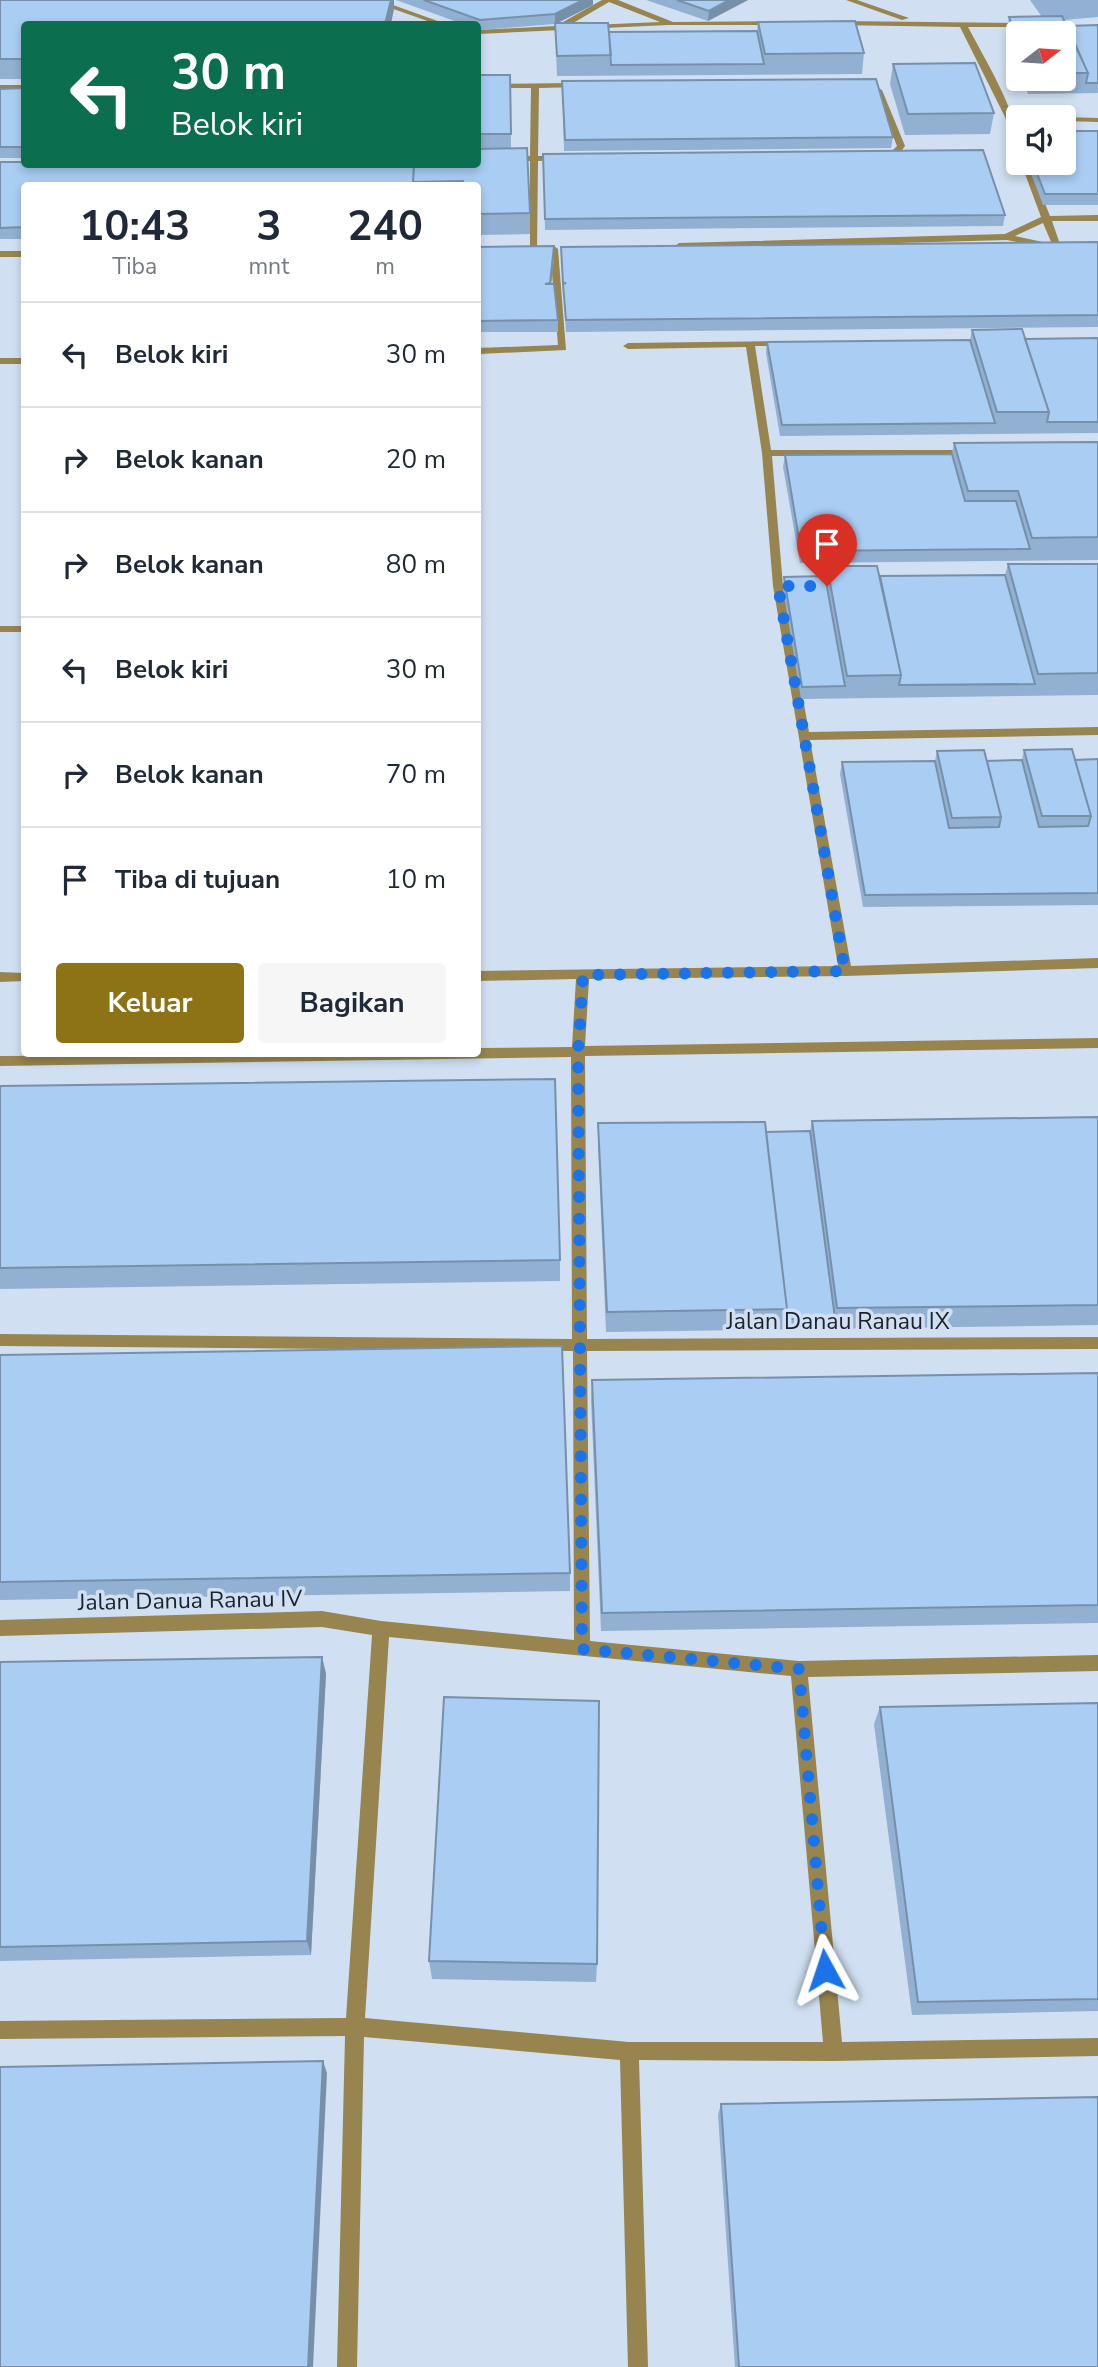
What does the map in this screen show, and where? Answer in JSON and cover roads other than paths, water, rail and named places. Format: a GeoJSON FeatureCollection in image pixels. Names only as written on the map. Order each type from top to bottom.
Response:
{"type":"FeatureCollection","features":[{"type":"Feature","properties":{"kind":"street"},"geometry":{"type":"LineString","coordinates":[[372,0],[434,21]]}},
{"type":"Feature","properties":{"kind":"street"},"geometry":{"type":"LineString","coordinates":[[558,29],[609,0],[672,24]]}},
{"type":"Feature","properties":{"kind":"street"},"geometry":{"type":"LineString","coordinates":[[850,0],[918,22]]}},
{"type":"Feature","properties":{"kind":"street"},"geometry":{"type":"LineString","coordinates":[[362,5],[389,5]]}},
{"type":"Feature","properties":{"kind":"street"},"geometry":{"type":"LineString","coordinates":[[481,32],[672,24],[781,23]]}},
{"type":"Feature","properties":{"kind":"street"},"geometry":{"type":"LineString","coordinates":[[822,23],[1006,24]]}},
{"type":"Feature","properties":{"kind":"street"},"geometry":{"type":"LineString","coordinates":[[962,23],[1007,105]]}},
{"type":"Feature","properties":{"kind":"street"},"geometry":{"type":"LineString","coordinates":[[858,82],[878,90],[901,146],[887,155],[864,155]]}},
{"type":"Feature","properties":{"kind":"street"},"geometry":{"type":"LineString","coordinates":[[481,86],[590,85]]}},
{"type":"Feature","properties":{"kind":"street"},"geometry":{"type":"LineString","coordinates":[[533,250],[535,86]]}},
{"type":"Feature","properties":{"kind":"street"},"geometry":{"type":"LineString","coordinates":[[0,87],[21,87]]}},
{"type":"Feature","properties":{"kind":"street"},"geometry":{"type":"LineString","coordinates":[[1076,119],[1098,120]]}},
{"type":"Feature","properties":{"kind":"street"},"geometry":{"type":"LineString","coordinates":[[481,159],[574,158]]}},
{"type":"Feature","properties":{"kind":"street"},"geometry":{"type":"LineString","coordinates":[[1029,175],[1057,247]]}},
{"type":"Feature","properties":{"kind":"street"},"geometry":{"type":"LineString","coordinates":[[1007,237],[1044,219],[1098,218]]}},
{"type":"Feature","properties":{"kind":"street"},"geometry":{"type":"LineString","coordinates":[[664,246],[1007,237],[1070,247]]}},
{"type":"Feature","properties":{"kind":"street"},"geometry":{"type":"LineString","coordinates":[[481,351],[563,348],[554,249]]}},
{"type":"Feature","properties":{"kind":"street"},"geometry":{"type":"LineString","coordinates":[[519,250],[568,249]]}},
{"type":"Feature","properties":{"kind":"street"},"geometry":{"type":"LineString","coordinates":[[0,254],[21,254]]}},
{"type":"Feature","properties":{"kind":"street"},"geometry":{"type":"LineString","coordinates":[[628,346],[792,343]]}},
{"type":"Feature","properties":{"kind":"street"},"geometry":{"type":"LineString","coordinates":[[750,344],[767,453],[778,586],[845,971]]}},
{"type":"Feature","properties":{"kind":"street"},"geometry":{"type":"LineString","coordinates":[[0,361],[21,361]]}},
{"type":"Feature","properties":{"kind":"street"},"geometry":{"type":"LineString","coordinates":[[767,453],[988,453]]}},
{"type":"Feature","properties":{"kind":"street"},"geometry":{"type":"LineString","coordinates":[[778,586],[792,586]]}},
{"type":"Feature","properties":{"kind":"street"},"geometry":{"type":"LineString","coordinates":[[0,629],[21,629]]}},
{"type":"Feature","properties":{"kind":"street"},"geometry":{"type":"LineString","coordinates":[[804,736],[1098,731]]}},
{"type":"Feature","properties":{"kind":"street"},"geometry":{"type":"LineString","coordinates":[[481,976],[845,971],[1098,963]]}},
{"type":"Feature","properties":{"kind":"street"},"geometry":{"type":"LineString","coordinates":[[582,1649],[578,1054],[583,975]]}},
{"type":"Feature","properties":{"kind":"street"},"geometry":{"type":"LineString","coordinates":[[0,977],[21,977]]}},
{"type":"Feature","properties":{"kind":"street"},"geometry":{"type":"LineString","coordinates":[[481,1055],[1098,1043]]}},
{"type":"Feature","properties":{"kind":"street"},"geometry":{"type":"LineString","coordinates":[[0,1061],[330,1057]]}},
{"type":"Feature","properties":{"kind":"street","name":"Jalan Danau Ranau IX"},"geometry":{"type":"LineString","coordinates":[[0,1340],[579,1345],[1098,1343]]}},
{"type":"Feature","properties":{"kind":"street","name":"Jalan Danua Ranau IV"},"geometry":{"type":"LineString","coordinates":[[0,1628],[322,1619],[381,1629],[799,1669],[1098,1663]]}},
{"type":"Feature","properties":{"kind":"street"},"geometry":{"type":"LineString","coordinates":[[347,2367],[355,2027],[381,1629]]}},
{"type":"Feature","properties":{"kind":"street"},"geometry":{"type":"LineString","coordinates":[[799,1669],[832,2052]]}},
{"type":"Feature","properties":{"kind":"street"},"geometry":{"type":"LineString","coordinates":[[0,2029],[355,2027],[629,2051],[832,2052],[1098,2047]]}},
{"type":"Feature","properties":{"kind":"street"},"geometry":{"type":"LineString","coordinates":[[629,2051],[638,2367]]}}]}
